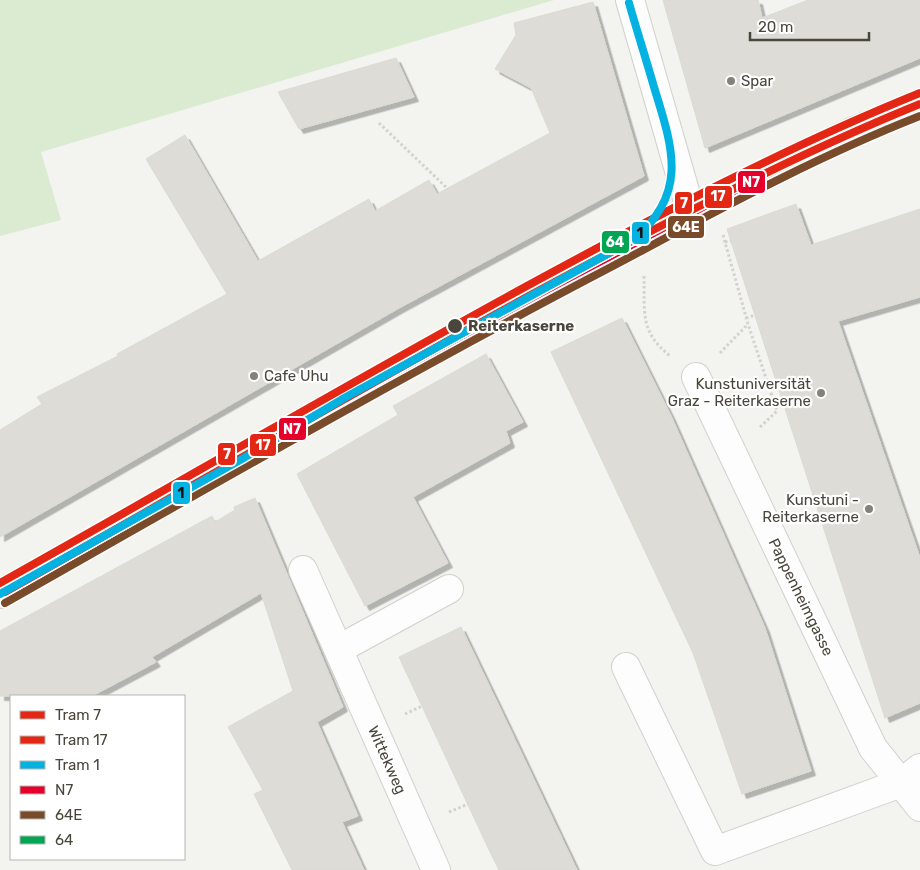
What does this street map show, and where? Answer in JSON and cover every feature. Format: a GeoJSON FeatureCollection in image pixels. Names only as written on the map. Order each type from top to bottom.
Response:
{"type":"FeatureCollection","features":[{"type":"Feature","properties":{"kind":"main road"},"geometry":{"type":"LineString","coordinates":[[0,594],[234,464],[346,396],[691,212],[854,132],[920,107]]}},
{"type":"Feature","properties":{"kind":"street"},"geometry":{"type":"LineString","coordinates":[[630,0],[691,212]]}},
{"type":"Feature","properties":{"kind":"street","name":"Pappenheimgasse"},"geometry":{"type":"LineString","coordinates":[[696,378],[873,748],[910,775],[920,807]]}},
{"type":"Feature","properties":{"kind":"street","name":"Wittekweg"},"geometry":{"type":"LineString","coordinates":[[303,570],[436,870]]}},
{"type":"Feature","properties":{"kind":"street"},"geometry":{"type":"LineString","coordinates":[[339,649],[449,589]]}},
{"type":"Feature","properties":{"kind":"street"},"geometry":{"type":"LineString","coordinates":[[626,667],[718,861],[910,775]]}},
{"type":"Feature","properties":{"kind":"path"},"geometry":{"type":"LineString","coordinates":[[378,124],[448,189]]}},
{"type":"Feature","properties":{"kind":"path"},"geometry":{"type":"LineString","coordinates":[[721,228],[746,318],[777,411]]}},
{"type":"Feature","properties":{"kind":"path"},"geometry":{"type":"LineString","coordinates":[[725,242],[731,241]]}},
{"type":"Feature","properties":{"kind":"path"},"geometry":{"type":"LineString","coordinates":[[644,266],[645,324],[660,348]]}},
{"type":"Feature","properties":{"kind":"path"},"geometry":{"type":"LineString","coordinates":[[746,318],[755,315]]}},
{"type":"Feature","properties":{"kind":"green space"},"geometry":{"type":"Polygon","coordinates":[[[0,0],[554,0],[41,152],[61,220],[0,236],[0,0]]]}},
{"type":"Feature","properties":{"kind":"building"},"geometry":{"type":"Polygon","coordinates":[[[663,0],[758,0],[762,18],[808,0],[920,0],[920,58],[705,148],[663,0]]]}},
{"type":"Feature","properties":{"kind":"building"},"geometry":{"type":"Polygon","coordinates":[[[593,2],[644,176],[399,308],[0,537],[0,430],[42,404],[37,397],[118,356],[117,354],[227,294],[146,159],[185,135],[258,261],[369,199],[375,211],[429,180],[437,194],[550,133],[531,88],[495,69],[516,35],[514,23],[593,2]]]}},
{"type":"Feature","properties":{"kind":"building"},"geometry":{"type":"Polygon","coordinates":[[[396,58],[414,97],[299,129],[278,92],[396,58]]]}},
{"type":"Feature","properties":{"kind":"building","name":"Kunstuni - Reiterkaserne"},"geometry":{"type":"Polygon","coordinates":[[[796,204],[811,245],[920,209],[920,297],[838,321],[920,558],[920,703],[885,718],[727,229],[796,204]]]}},
{"type":"Feature","properties":{"kind":"building"},"geometry":{"type":"Polygon","coordinates":[[[622,318],[671,416],[765,628],[811,771],[742,794],[693,653],[551,352],[622,318]]]}},
{"type":"Feature","properties":{"kind":"building"},"geometry":{"type":"Polygon","coordinates":[[[486,354],[523,422],[506,431],[510,443],[413,497],[448,563],[365,606],[297,474],[398,415],[393,406],[486,354]]]}},
{"type":"Feature","properties":{"kind":"building"},"geometry":{"type":"Polygon","coordinates":[[[255,498],[343,707],[317,722],[358,816],[342,822],[364,870],[292,870],[254,794],[263,790],[228,727],[293,691],[261,593],[152,657],[156,662],[94,695],[0,696],[0,631],[212,516],[215,522],[235,510],[234,507],[255,498]]]}},
{"type":"Feature","properties":{"kind":"building"},"geometry":{"type":"Polygon","coordinates":[[[461,627],[577,870],[499,870],[490,852],[399,657],[461,627]]]}},
{"type":"Feature","properties":{"kind":"tram line","name":"1"},"geometry":{"type":"LineString","coordinates":[[0,594],[242,459],[346,397],[633,240],[651,222],[663,205],[672,168],[666,129],[629,3]]}},
{"type":"Feature","properties":{"kind":"tram line","name":"7"},"geometry":{"type":"LineString","coordinates":[[0,583],[393,360],[622,235],[769,160],[920,93]]}},
{"type":"Feature","properties":{"kind":"tram line","name":"17"},"geometry":{"type":"LineString","coordinates":[[5,592],[396,370],[575,271],[770,171],[920,104]]}},
{"type":"Feature","properties":{"kind":"transit line","name":"64"},"geometry":{"type":"LineString","coordinates":[[0,583],[300,413],[526,289],[758,168],[836,130],[916,96]]}},
{"type":"Feature","properties":{"kind":"transit line","name":"N7"},"geometry":{"type":"LineString","coordinates":[[0,594],[301,424],[528,299],[800,158],[839,139],[920,105]]}},
{"type":"Feature","properties":{"kind":"transit line","name":"64E"},"geometry":{"type":"LineString","coordinates":[[5,603],[306,432],[534,307],[802,168],[920,116]]}},
{"type":"Feature","properties":{"kind":"place","name":"Spar"},"geometry":{"type":"Point","coordinates":[731,81]}},
{"type":"Feature","properties":{"kind":"place","name":"Reiterkaserne"},"geometry":{"type":"Point","coordinates":[455,326]}},
{"type":"Feature","properties":{"kind":"place","name":"Cafe Uhu"},"geometry":{"type":"Point","coordinates":[254,376]}},
{"type":"Feature","properties":{"kind":"place","name":"Kunstuniversität Graz - Reiterkaserne"},"geometry":{"type":"Point","coordinates":[821,393]}},
{"type":"Feature","properties":{"kind":"place","name":"Kunstuni - Reiterkaserne"},"geometry":{"type":"Point","coordinates":[869,509]}}]}
